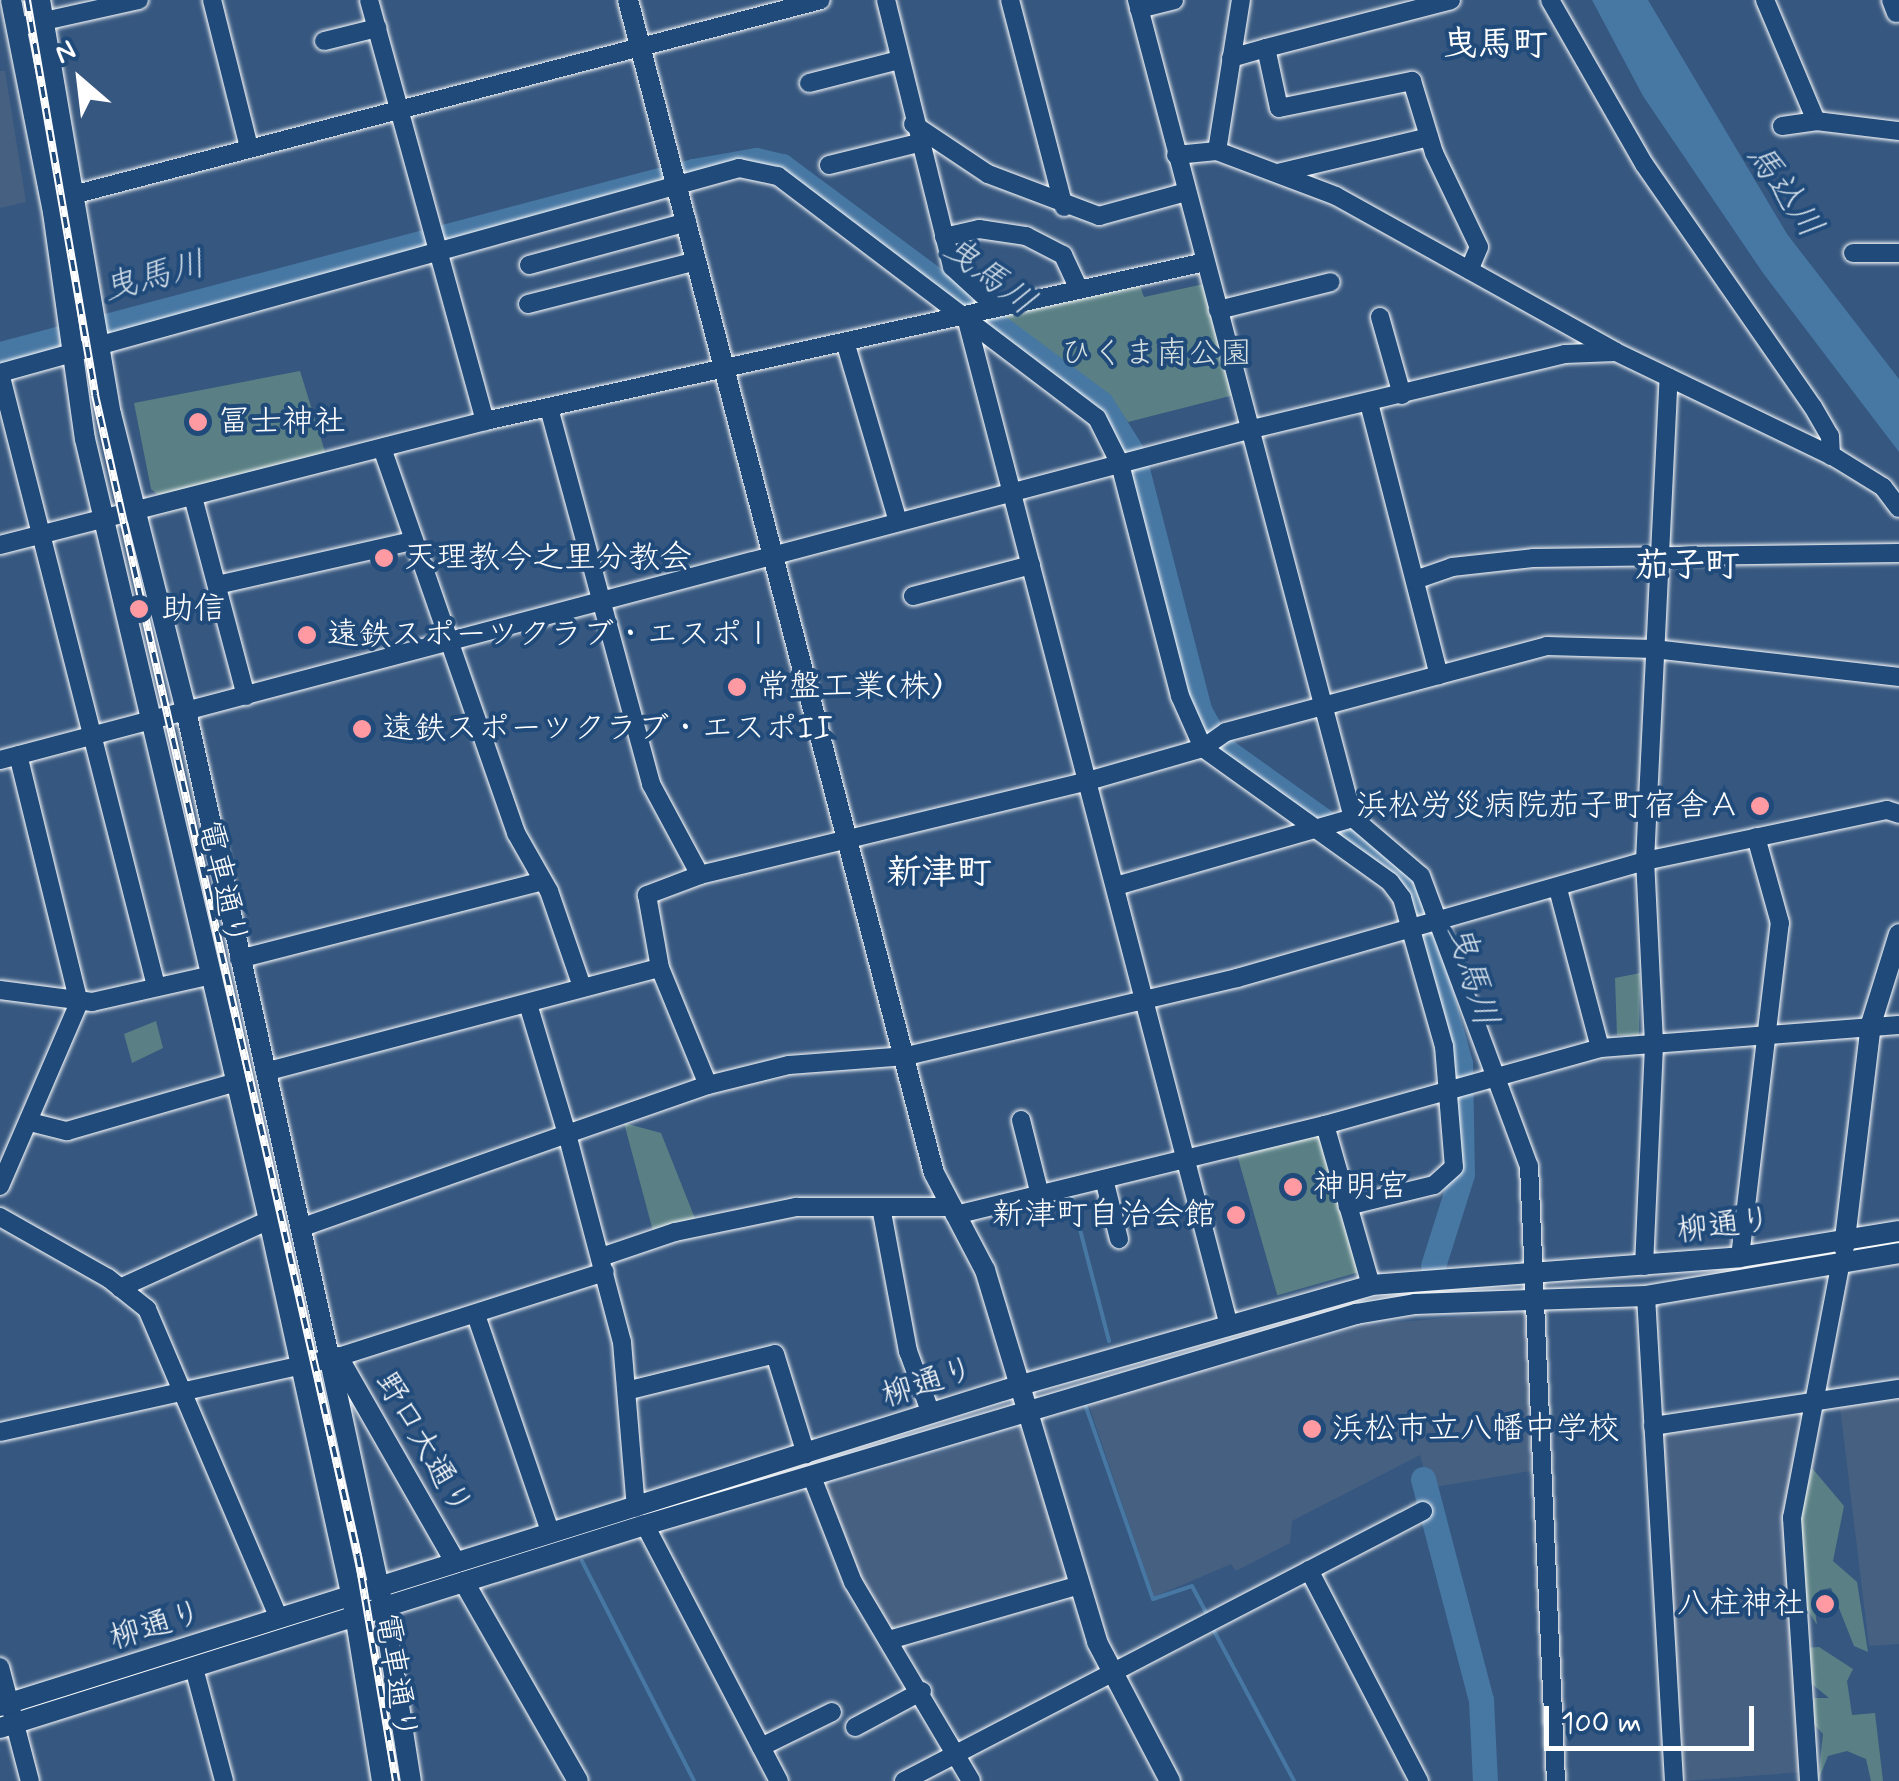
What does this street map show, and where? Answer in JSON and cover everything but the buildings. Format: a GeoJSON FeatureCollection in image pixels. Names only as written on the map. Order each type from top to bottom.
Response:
{"type":"FeatureCollection","features":[{"type":"Feature","properties":{"kind":"street","name":"電車通り"},"geometry":{"type":"LineString","coordinates":[[11,0],[50,200],[68,342],[102,519],[269,1220],[353,1606],[382,1781]]}},
{"type":"Feature","properties":{"kind":"street","name":"電車通り"},"geometry":{"type":"LineString","coordinates":[[40,0],[81,194],[98,333],[300,1228],[334,1356],[380,1596],[410,1781]]}},
{"type":"Feature","properties":{"kind":"street"},"geometry":{"type":"LineString","coordinates":[[16,27],[139,0]]}},
{"type":"Feature","properties":{"kind":"street"},"geometry":{"type":"LineString","coordinates":[[212,0],[249,147]]}},
{"type":"Feature","properties":{"kind":"street"},"geometry":{"type":"LineString","coordinates":[[369,0],[485,421]]}},
{"type":"Feature","properties":{"kind":"street"},"geometry":{"type":"LineString","coordinates":[[628,0],[907,1056],[952,1211],[985,1270],[1078,1585],[1113,1672],[1170,1781]]}},
{"type":"Feature","properties":{"kind":"street"},"geometry":{"type":"LineString","coordinates":[[50,200],[820,0]]}},
{"type":"Feature","properties":{"kind":"street"},"geometry":{"type":"LineString","coordinates":[[886,0],[916,134],[952,267],[980,312],[1012,492],[1228,1322]]}},
{"type":"Feature","properties":{"kind":"street"},"geometry":{"type":"LineString","coordinates":[[1010,0],[1064,207]]}},
{"type":"Feature","properties":{"kind":"street"},"geometry":{"type":"LineString","coordinates":[[1174,0],[1138,4],[1176,155],[1348,820],[1421,876],[1455,1088],[1454,1166],[1449,1177],[1348,1206]]}},
{"type":"Feature","properties":{"kind":"street"},"geometry":{"type":"LineString","coordinates":[[1217,151],[1240,0]]}},
{"type":"Feature","properties":{"kind":"street"},"geometry":{"type":"LineString","coordinates":[[1231,58],[1451,0]]}},
{"type":"Feature","properties":{"kind":"street"},"geometry":{"type":"LineString","coordinates":[[1550,0],[1644,164],[1813,407],[1830,436],[1831,456]]}},
{"type":"Feature","properties":{"kind":"street"},"geometry":{"type":"LineString","coordinates":[[1765,0],[1816,122]]}},
{"type":"Feature","properties":{"kind":"street"},"geometry":{"type":"LineString","coordinates":[[324,41],[377,28]]}},
{"type":"Feature","properties":{"kind":"street"},"geometry":{"type":"LineString","coordinates":[[1266,48],[1280,108],[1412,80],[1429,137],[1479,247],[1469,270]]}},
{"type":"Feature","properties":{"kind":"street"},"geometry":{"type":"LineString","coordinates":[[809,83],[899,60]]}},
{"type":"Feature","properties":{"kind":"street"},"geometry":{"type":"LineString","coordinates":[[1782,126],[1816,122],[1899,131]]}},
{"type":"Feature","properties":{"kind":"street"},"geometry":{"type":"LineString","coordinates":[[829,165],[916,134],[988,174],[1064,207],[1099,216],[1186,192]]}},
{"type":"Feature","properties":{"kind":"street"},"geometry":{"type":"LineString","coordinates":[[1277,173],[1429,137]]}},
{"type":"Feature","properties":{"kind":"street"},"geometry":{"type":"LineString","coordinates":[[1176,155],[1217,151],[1336,196],[1616,352],[1831,456],[1883,488],[1899,508]]}},
{"type":"Feature","properties":{"kind":"street"},"geometry":{"type":"LineString","coordinates":[[156,986],[0,373],[68,342],[98,333],[440,249],[676,178],[739,168],[778,176],[980,312],[1097,418],[1128,462],[1180,696],[1206,746],[1390,882],[1428,927],[1530,1166],[1556,1781]]}},
{"type":"Feature","properties":{"kind":"street"},"geometry":{"type":"LineString","coordinates":[[529,264],[688,222]]}},
{"type":"Feature","properties":{"kind":"street"},"geometry":{"type":"LineString","coordinates":[[944,237],[980,229],[1026,236],[1062,255],[1079,289]]}},
{"type":"Feature","properties":{"kind":"street"},"geometry":{"type":"LineString","coordinates":[[1852,253],[1899,252]]}},
{"type":"Feature","properties":{"kind":"street"},"geometry":{"type":"LineString","coordinates":[[528,304],[697,261]]}},
{"type":"Feature","properties":{"kind":"street"},"geometry":{"type":"LineString","coordinates":[[0,546],[485,421],[846,345],[1205,262]]}},
{"type":"Feature","properties":{"kind":"street"},"geometry":{"type":"LineString","coordinates":[[1218,310],[1331,282]]}},
{"type":"Feature","properties":{"kind":"street"},"geometry":{"type":"LineString","coordinates":[[1380,316],[1402,394]]}},
{"type":"Feature","properties":{"kind":"street"},"geometry":{"type":"LineString","coordinates":[[846,345],[898,522]]}},
{"type":"Feature","properties":{"kind":"street"},"geometry":{"type":"LineString","coordinates":[[0,1186],[4,1161],[30,1122],[79,1002],[9,758],[448,646],[1248,430],[1565,354],[1616,352]]}},
{"type":"Feature","properties":{"kind":"street"},"geometry":{"type":"LineString","coordinates":[[1644,1266],[1654,1044],[1645,861],[1669,378]]}},
{"type":"Feature","properties":{"kind":"street"},"geometry":{"type":"LineString","coordinates":[[1369,403],[1439,675]]}},
{"type":"Feature","properties":{"kind":"street"},"geometry":{"type":"LineString","coordinates":[[549,408],[606,602],[651,784],[700,875]]}},
{"type":"Feature","properties":{"kind":"street"},"geometry":{"type":"LineString","coordinates":[[382,448],[516,833],[542,881],[582,987]]}},
{"type":"Feature","properties":{"kind":"street"},"geometry":{"type":"LineString","coordinates":[[193,497],[246,696]]}},
{"type":"Feature","properties":{"kind":"street"},"geometry":{"type":"LineString","coordinates":[[217,585],[413,540]]}},
{"type":"Feature","properties":{"kind":"street"},"geometry":{"type":"LineString","coordinates":[[1414,580],[1452,567],[1534,558],[1659,560],[1899,553]]}},
{"type":"Feature","properties":{"kind":"street"},"geometry":{"type":"LineString","coordinates":[[913,596],[1031,566]]}},
{"type":"Feature","properties":{"kind":"street"},"geometry":{"type":"LineString","coordinates":[[708,1085],[660,968],[647,896],[700,875],[1088,782],[1206,746],[1226,732],[1547,646],[1654,649],[1899,677]]}},
{"type":"Feature","properties":{"kind":"street"},"geometry":{"type":"LineString","coordinates":[[300,1228],[708,1085],[789,1065],[907,1056],[1146,1002],[1428,927],[1645,861],[1886,810],[1899,814]]}},
{"type":"Feature","properties":{"kind":"street"},"geometry":{"type":"LineString","coordinates":[[1116,886],[1348,820]]}},
{"type":"Feature","properties":{"kind":"street"},"geometry":{"type":"LineString","coordinates":[[1740,1256],[1771,1035],[1780,923],[1756,837]]}},
{"type":"Feature","properties":{"kind":"street"},"geometry":{"type":"LineString","coordinates":[[239,958],[542,881]]}},
{"type":"Feature","properties":{"kind":"street"},"geometry":{"type":"LineString","coordinates":[[1558,889],[1600,1048]]}},
{"type":"Feature","properties":{"kind":"street"},"geometry":{"type":"LineString","coordinates":[[1810,1781],[1792,1518],[1846,1238],[1871,1024],[1899,934]]}},
{"type":"Feature","properties":{"kind":"street"},"geometry":{"type":"LineString","coordinates":[[265,1072],[660,968]]}},
{"type":"Feature","properties":{"kind":"street"},"geometry":{"type":"LineString","coordinates":[[0,990],[79,1002],[212,975]]}},
{"type":"Feature","properties":{"kind":"street"},"geometry":{"type":"LineString","coordinates":[[528,1004],[603,1264],[630,1390],[641,1516],[778,1781]]}},
{"type":"Feature","properties":{"kind":"street"},"geometry":{"type":"LineString","coordinates":[[0,1432],[334,1356],[476,1315],[674,1232],[796,1207],[952,1211],[1040,1194],[1325,1125],[1600,1048],[1871,1024],[1899,1025]]}},
{"type":"Feature","properties":{"kind":"street"},"geometry":{"type":"LineString","coordinates":[[30,1122],[66,1131],[101,1125],[236,1082]]}},
{"type":"Feature","properties":{"kind":"street"},"geometry":{"type":"LineString","coordinates":[[1021,1120],[1040,1194]]}},
{"type":"Feature","properties":{"kind":"street"},"geometry":{"type":"LineString","coordinates":[[1325,1125],[1371,1285]]}},
{"type":"Feature","properties":{"kind":"street"},"geometry":{"type":"LineString","coordinates":[[1104,1179],[1119,1238]]}},
{"type":"Feature","properties":{"kind":"street"},"geometry":{"type":"LineString","coordinates":[[881,1207],[908,1351],[932,1414]]}},
{"type":"Feature","properties":{"kind":"street"},"geometry":{"type":"LineString","coordinates":[[0,1218],[120,1288],[146,1309],[280,1618]]}},
{"type":"Feature","properties":{"kind":"street"},"geometry":{"type":"LineString","coordinates":[[120,1288],[269,1220]]}},
{"type":"Feature","properties":{"kind":"street","name":"柳通り"},"geometry":{"type":"LineString","coordinates":[[380,1596],[464,1582],[806,1454],[1228,1322],[1371,1285],[1644,1266],[1740,1256],[1899,1231]]}},
{"type":"Feature","properties":{"kind":"street","name":"柳通り"},"geometry":{"type":"LineString","coordinates":[[6,1715],[194,1668],[380,1596],[455,1561],[550,1531],[641,1516],[812,1477],[1356,1314],[1534,1299],[1646,1296],[1899,1253]]}},
{"type":"Feature","properties":{"kind":"street"},"geometry":{"type":"LineString","coordinates":[[1646,1296],[1674,1781]]}},
{"type":"Feature","properties":{"kind":"street"},"geometry":{"type":"LineString","coordinates":[[476,1315],[550,1531]]}},
{"type":"Feature","properties":{"kind":"street"},"geometry":{"type":"LineString","coordinates":[[630,1390],[775,1354],[806,1454]]}},
{"type":"Feature","properties":{"kind":"street","name":"野口大通り"},"geometry":{"type":"LineString","coordinates":[[334,1356],[455,1561]]}},
{"type":"Feature","properties":{"kind":"street"},"geometry":{"type":"LineString","coordinates":[[1653,1426],[1899,1389]]}},
{"type":"Feature","properties":{"kind":"street"},"geometry":{"type":"LineString","coordinates":[[812,1477],[853,1582],[922,1691],[971,1781]]}},
{"type":"Feature","properties":{"kind":"street"},"geometry":{"type":"LineString","coordinates":[[904,1781],[1423,1511]]}},
{"type":"Feature","properties":{"kind":"street"},"geometry":{"type":"LineString","coordinates":[[1309,1570],[1419,1781]]}},
{"type":"Feature","properties":{"kind":"street"},"geometry":{"type":"LineString","coordinates":[[464,1582],[578,1781]]}},
{"type":"Feature","properties":{"kind":"street"},"geometry":{"type":"LineString","coordinates":[[889,1640],[1078,1585]]}},
{"type":"Feature","properties":{"kind":"street","name":"柳通り"},"geometry":{"type":"LineString","coordinates":[[6,1715],[280,1618],[353,1606]]}},
{"type":"Feature","properties":{"kind":"street"},"geometry":{"type":"LineString","coordinates":[[0,1667],[6,1715],[30,1781]]}},
{"type":"Feature","properties":{"kind":"street"},"geometry":{"type":"LineString","coordinates":[[194,1668],[224,1781]]}},
{"type":"Feature","properties":{"kind":"street"},"geometry":{"type":"LineString","coordinates":[[855,1727],[922,1691]]}},
{"type":"Feature","properties":{"kind":"street"},"geometry":{"type":"LineString","coordinates":[[761,1747],[832,1712]]}},
{"type":"Feature","properties":{"kind":"shaded area"},"geometry":{"type":"Polygon","coordinates":[[[1592,0],[1648,0],[1787,234],[1899,379],[1899,452],[1763,273],[1643,96],[1592,0]]]}},
{"type":"Feature","properties":{"kind":"shaded area"},"geometry":{"type":"Polygon","coordinates":[[[0,71],[5,71],[26,202],[0,208],[0,71]]]}},
{"type":"Feature","properties":{"kind":"shaded area","name":"浜松市立八幡中学校"},"geometry":{"type":"Polygon","coordinates":[[[1526,1311],[1530,1471],[1429,1488],[1420,1455],[1292,1521],[1290,1543],[1236,1571],[1231,1564],[1154,1597],[1088,1403],[1368,1325],[1526,1311]]]}},
{"type":"Feature","properties":{"kind":"shaded area"},"geometry":{"type":"Polygon","coordinates":[[[1899,1399],[1899,1644],[1869,1646],[1840,1407],[1899,1399]]]}},
{"type":"Feature","properties":{"kind":"shaded area"},"geometry":{"type":"Polygon","coordinates":[[[1801,1411],[1784,1517],[1801,1772],[1685,1781],[1660,1428],[1801,1411]]]}},
{"type":"Feature","properties":{"kind":"shaded area"},"geometry":{"type":"Polygon","coordinates":[[[1023,1428],[1069,1581],[890,1635],[850,1560],[826,1487],[1023,1428]]]}},
{"type":"Feature","properties":{"kind":"green space","name":"ひくま南公園"},"geometry":{"type":"Polygon","coordinates":[[[1139,283],[1144,297],[1204,284],[1234,395],[1128,422],[1117,406],[991,317],[1139,283]]]}},
{"type":"Feature","properties":{"kind":"green space"},"geometry":{"type":"Polygon","coordinates":[[[300,371],[327,458],[158,495],[151,489],[134,403],[300,371]]]}},
{"type":"Feature","properties":{"kind":"green space"},"geometry":{"type":"Polygon","coordinates":[[[1640,973],[1639,1036],[1617,1035],[1615,978],[1640,973]]]}},
{"type":"Feature","properties":{"kind":"green space"},"geometry":{"type":"Polygon","coordinates":[[[156,1021],[163,1048],[132,1063],[124,1034],[156,1021]]]}},
{"type":"Feature","properties":{"kind":"green space"},"geometry":{"type":"Polygon","coordinates":[[[624,1123],[661,1133],[696,1221],[653,1231],[624,1123]]]}},
{"type":"Feature","properties":{"kind":"green space"},"geometry":{"type":"Polygon","coordinates":[[[1321,1132],[1361,1271],[1277,1295],[1237,1156],[1321,1132]]]}},
{"type":"Feature","properties":{"kind":"green space"},"geometry":{"type":"Polygon","coordinates":[[[1812,1468],[1844,1506],[1833,1561],[1857,1582],[1868,1652],[1854,1646],[1831,1588],[1820,1590],[1814,1603],[1817,1625],[1801,1599],[1800,1517],[1812,1468]]]}},
{"type":"Feature","properties":{"kind":"green space"},"geometry":{"type":"Polygon","coordinates":[[[1819,1647],[1853,1669],[1847,1681],[1852,1715],[1875,1713],[1883,1781],[1871,1781],[1866,1759],[1847,1751],[1828,1756],[1818,1781],[1823,1734],[1813,1723],[1814,1698],[1829,1698],[1807,1680],[1804,1648],[1819,1647]]]}},
{"type":"Feature","properties":{"kind":"waterway","name":"曳馬川"},"geometry":{"type":"LineString","coordinates":[[0,354],[693,171],[756,160],[782,166],[1101,403],[1133,454],[1199,710],[1211,732],[1226,751],[1400,875],[1413,894],[1460,1063],[1462,1174],[1433,1266]]}},
{"type":"Feature","properties":{"kind":"waterway"},"geometry":{"type":"LineString","coordinates":[[1071,1195],[1109,1341]]}},
{"type":"Feature","properties":{"kind":"waterway"},"geometry":{"type":"LineString","coordinates":[[1086,1407],[1153,1599],[1192,1586],[1207,1614]]}},
{"type":"Feature","properties":{"kind":"waterway","name":"曳馬川"},"geometry":{"type":"LineString","coordinates":[[1423,1479],[1481,1700],[1485,1781]]}},
{"type":"Feature","properties":{"kind":"waterway"},"geometry":{"type":"LineString","coordinates":[[582,1561],[694,1781]]}},
{"type":"Feature","properties":{"kind":"waterway"},"geometry":{"type":"LineString","coordinates":[[1213,1629],[1294,1781]]}},
{"type":"Feature","properties":{"kind":"railway"},"geometry":{"type":"LineString","coordinates":[[27,0],[95,395],[358,1556],[396,1781]]}},
{"type":"Feature","properties":{"kind":"place","name":"冨士神社"},"geometry":{"type":"Point","coordinates":[198,422]}},
{"type":"Feature","properties":{"kind":"place","name":"天理教今之里分教会"},"geometry":{"type":"Point","coordinates":[384,558]}},
{"type":"Feature","properties":{"kind":"place","name":"助信"},"geometry":{"type":"Point","coordinates":[139,609]}},
{"type":"Feature","properties":{"kind":"place","name":"遠鉄スポーツクラブ・エスポⅠ"},"geometry":{"type":"Point","coordinates":[307,635]}},
{"type":"Feature","properties":{"kind":"place","name":"常盤工業(株)"},"geometry":{"type":"Point","coordinates":[737,687]}},
{"type":"Feature","properties":{"kind":"place","name":"遠鉄スポーツクラブ・エスポII"},"geometry":{"type":"Point","coordinates":[362,729]}},
{"type":"Feature","properties":{"kind":"place","name":"浜松労災病院茄子町宿舎Ａ"},"geometry":{"type":"Point","coordinates":[1760,806]}},
{"type":"Feature","properties":{"kind":"place","name":"神明宮"},"geometry":{"type":"Point","coordinates":[1293,1187]}},
{"type":"Feature","properties":{"kind":"place","name":"新津町自治会館"},"geometry":{"type":"Point","coordinates":[1236,1215]}},
{"type":"Feature","properties":{"kind":"place","name":"浜松市立八幡中学校"},"geometry":{"type":"Point","coordinates":[1312,1429]}},
{"type":"Feature","properties":{"kind":"place","name":"八柱神社"},"geometry":{"type":"Point","coordinates":[1825,1604]}},
{"type":"Feature","properties":{"kind":"district","name":"曳馬町"},"geometry":{"type":"Point","coordinates":[1495,45]}},
{"type":"Feature","properties":{"kind":"district","name":"茄子町"},"geometry":{"type":"Point","coordinates":[1687,566]}},
{"type":"Feature","properties":{"kind":"district","name":"新津町"},"geometry":{"type":"Point","coordinates":[939,873]}},
{"type":"Feature","properties":{"kind":"water label","name":"馬込川"},"geometry":{"type":"Point","coordinates":[1784,191]}}]}
